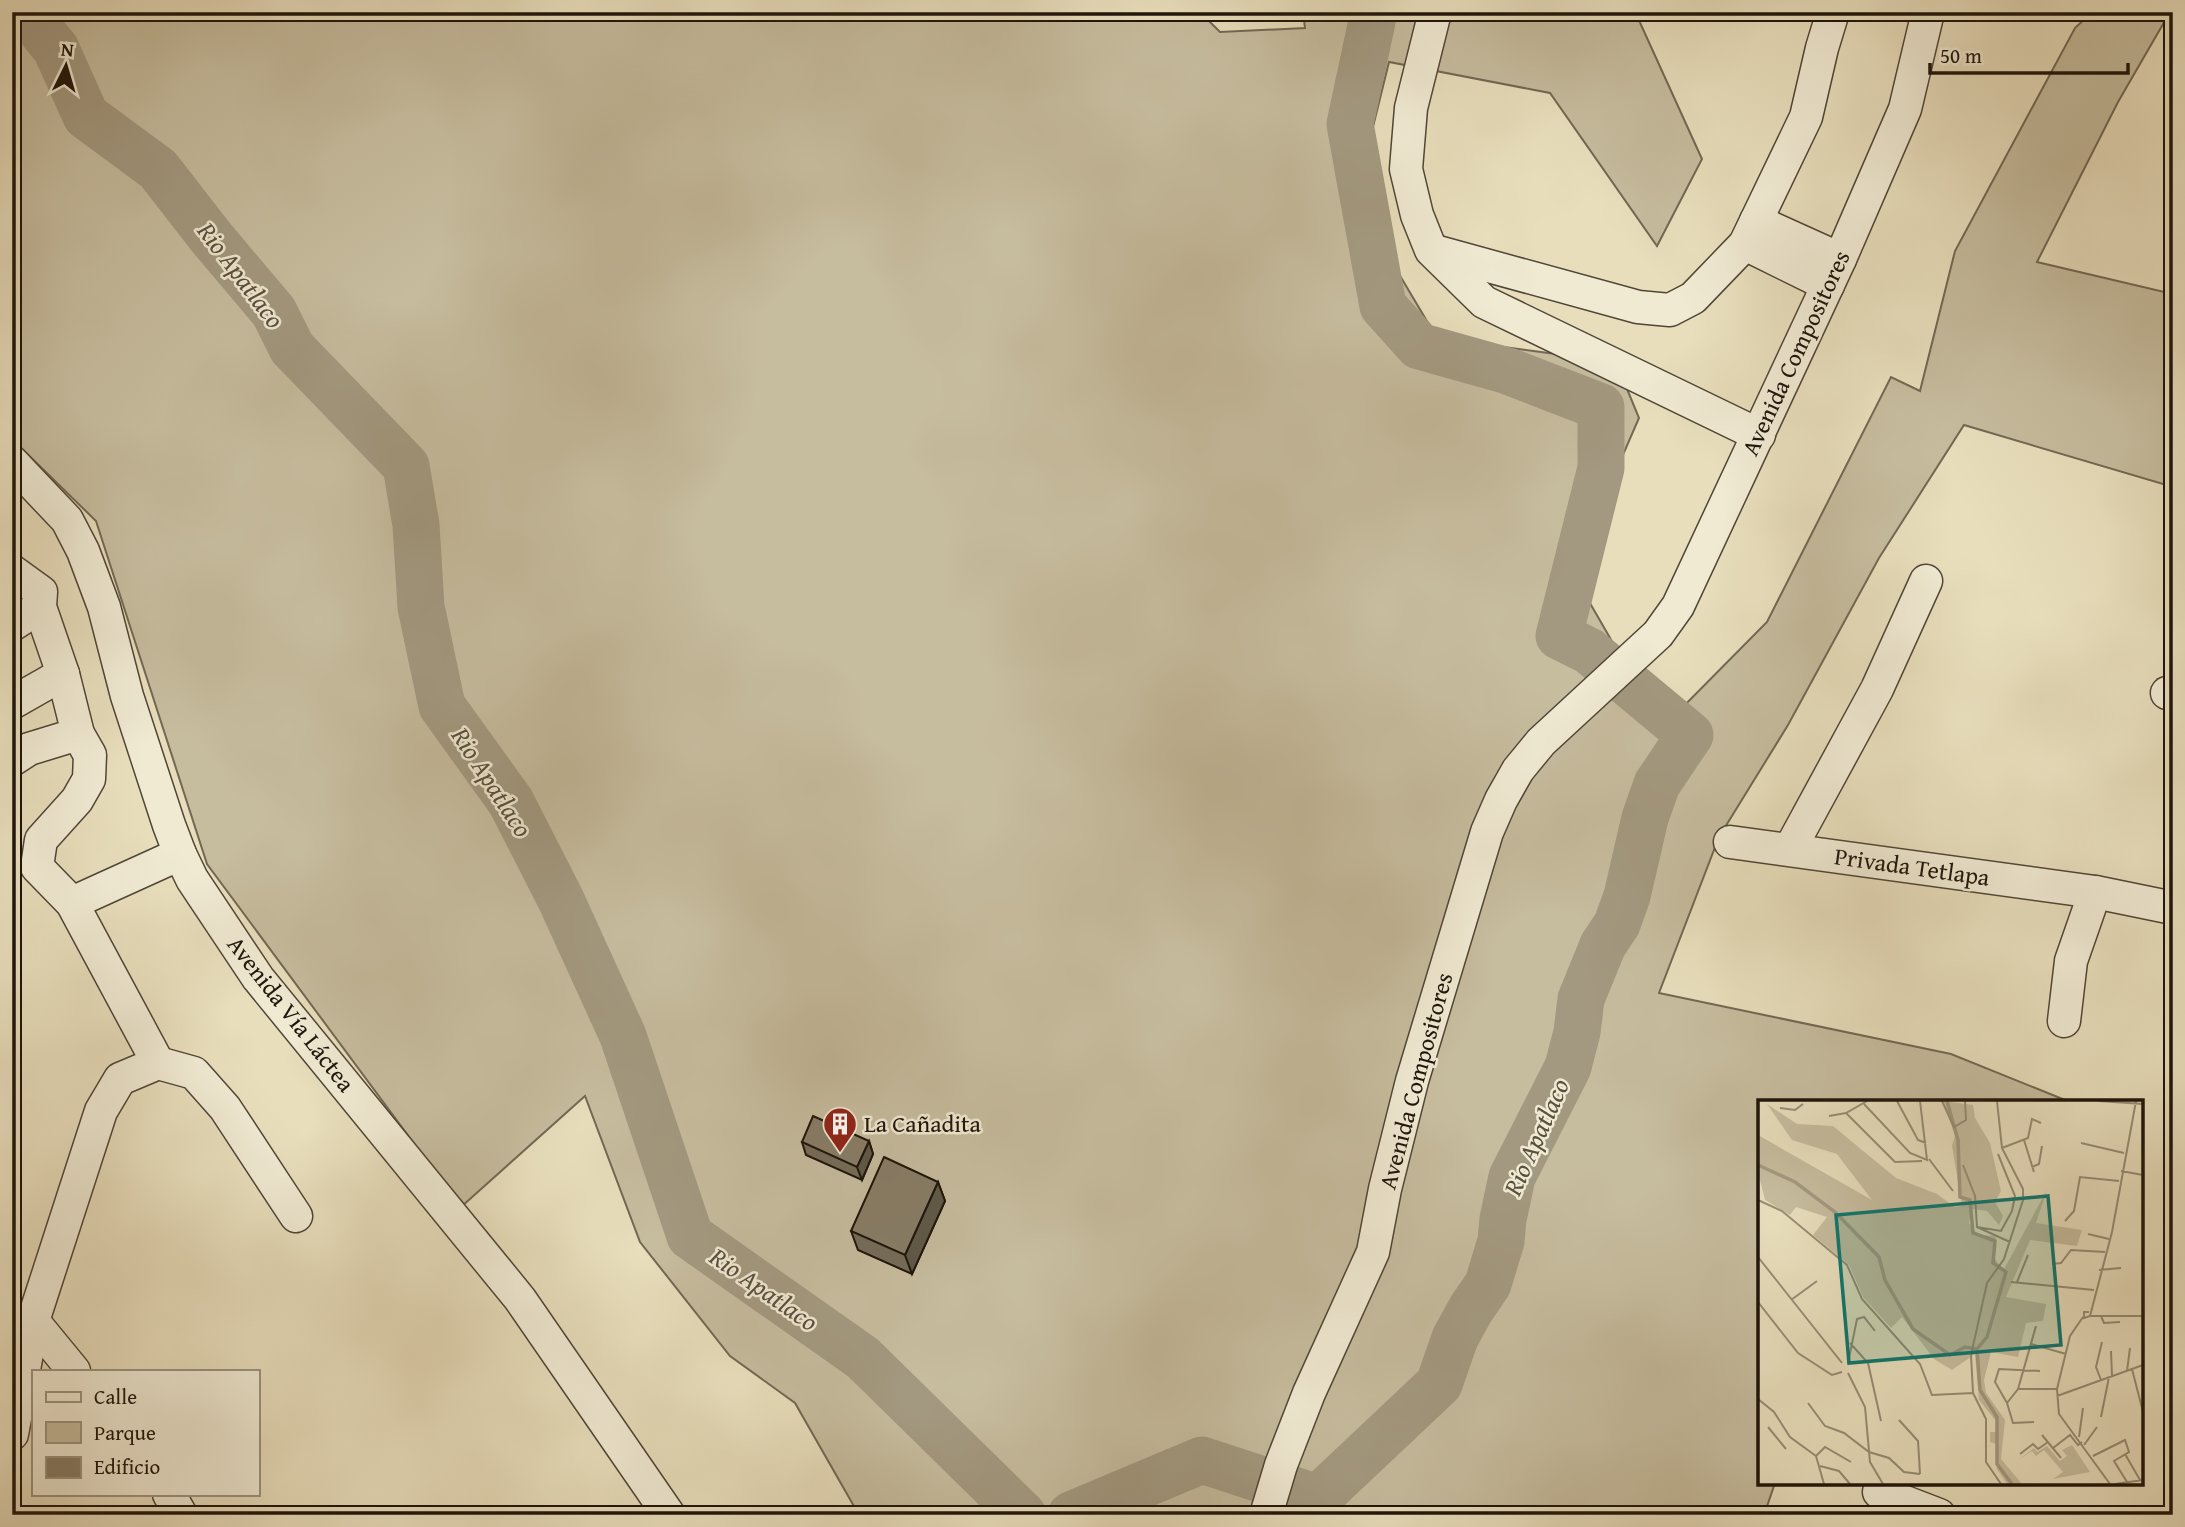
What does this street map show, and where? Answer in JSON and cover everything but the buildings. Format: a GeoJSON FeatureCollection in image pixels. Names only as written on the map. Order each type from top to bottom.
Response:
{"type":"FeatureCollection","features":[{"type":"Feature","properties":{"kind":"street"},"geometry":{"type":"LineString","coordinates":[[1435,12],[1411,108],[1406,169],[1417,215],[1431,250],[1484,302],[1759,435]]}},
{"type":"Feature","properties":{"kind":"street"},"geometry":{"type":"LineString","coordinates":[[1431,250],[1638,307],[1670,310],[1693,298],[1750,232],[1806,117],[1833,12]]}},
{"type":"Feature","properties":{"kind":"street","name":"Avenida Compositores"},"geometry":{"type":"LineString","coordinates":[[1267,1507],[1309,1393],[1373,1252],[1385,1189],[1409,1095],[1487,832],[1518,770],[1541,742],[1658,634],[1678,606],[1834,272],[1905,110],[1928,12]]}},
{"type":"Feature","properties":{"kind":"street"},"geometry":{"type":"LineString","coordinates":[[1750,232],[1834,272]]}},
{"type":"Feature","properties":{"kind":"street","name":"Avenida Vía Láctea"},"geometry":{"type":"LineString","coordinates":[[12,462],[66,520],[83,551],[103,607],[127,696],[180,854],[192,879],[258,978],[520,1299],[669,1515]]}},
{"type":"Feature","properties":{"kind":"street"},"geometry":{"type":"LineString","coordinates":[[12,571],[41,592],[40,607],[63,674],[78,734],[90,755],[89,779],[77,800],[41,840],[37,867],[72,903],[158,1063]]}},
{"type":"Feature","properties":{"kind":"street"},"geometry":{"type":"LineString","coordinates":[[1790,849],[1877,689],[1926,581]]}},
{"type":"Feature","properties":{"kind":"street"},"geometry":{"type":"LineString","coordinates":[[12,625],[40,607]]}},
{"type":"Feature","properties":{"kind":"street"},"geometry":{"type":"LineString","coordinates":[[12,703],[63,674]]}},
{"type":"Feature","properties":{"kind":"street"},"geometry":{"type":"LineString","coordinates":[[12,760],[29,749],[78,734]]}},
{"type":"Feature","properties":{"kind":"street","name":"Privada Tetlapa"},"geometry":{"type":"LineString","coordinates":[[1730,842],[2095,892],[2173,908]]}},
{"type":"Feature","properties":{"kind":"street"},"geometry":{"type":"LineString","coordinates":[[72,903],[180,854]]}},
{"type":"Feature","properties":{"kind":"street"},"geometry":{"type":"LineString","coordinates":[[2064,1021],[2071,961],[2095,892]]}},
{"type":"Feature","properties":{"kind":"street"},"geometry":{"type":"LineString","coordinates":[[12,1434],[33,1321],[102,1111],[120,1079],[158,1063],[194,1073],[225,1108],[296,1216]]}},
{"type":"Feature","properties":{"kind":"street"},"geometry":{"type":"LineString","coordinates":[[33,1321],[73,1370]]}},
{"type":"Feature","properties":{"kind":"street"},"geometry":{"type":"LineString","coordinates":[[170,1496],[181,1515]]}},
{"type":"Feature","properties":{"kind":"street"},"geometry":{"type":"LineString","coordinates":[[1877,1497],[1939,1515]]}},
{"type":"Feature","properties":{"kind":"green space"},"geometry":{"type":"Polygon","coordinates":[[[12,12],[1200,12],[1220,32],[1305,28],[1303,12],[1639,12],[1637,16],[1702,159],[1657,246],[1550,93],[1389,62],[1355,200],[1437,338],[1616,362],[1639,418],[1572,572],[1662,728],[1767,622],[1891,377],[1920,391],[1955,251],[2075,28],[2092,12],[2170,12],[2118,102],[2037,262],[2173,294],[2173,487],[1964,425],[1879,558],[1788,725],[1719,837],[1659,993],[1951,1054],[2065,1100],[1758,1100],[1758,1485],[1774,1485],[1764,1515],[859,1515],[795,1403],[730,1356],[640,1242],[585,1096],[461,1207],[207,864],[96,521],[12,439],[12,12]]]}},
{"type":"Feature","properties":{"kind":"waterway","name":"Rio Apatlaco"},"geometry":{"type":"LineString","coordinates":[[26,12],[56,49],[86,116],[158,169],[274,312],[292,348],[406,466],[416,525],[421,607],[442,706],[511,802],[561,900],[623,1036],[690,1236],[863,1358],[1023,1515]]}},
{"type":"Feature","properties":{"kind":"waterway"},"geometry":{"type":"LineString","coordinates":[[1318,1498],[1439,1384],[1455,1338],[1488,1284],[1501,1241],[1512,1177],[1568,1067],[1577,1032],[1581,999],[1603,945],[1617,924],[1627,896],[1645,818],[1657,784],[1690,735],[1589,651],[1559,636],[1601,468],[1601,407],[1508,371],[1419,346],[1383,306],[1350,124],[1374,12]]}},
{"type":"Feature","properties":{"kind":"waterway","name":"Rio Apatlaco"},"geometry":{"type":"LineString","coordinates":[[1071,1515],[1202,1460],[1318,1498],[1320,1503]]}},
{"type":"Feature","properties":{"kind":"place","name":"La Cañadita"},"geometry":{"type":"Point","coordinates":[840,1154]}}]}
